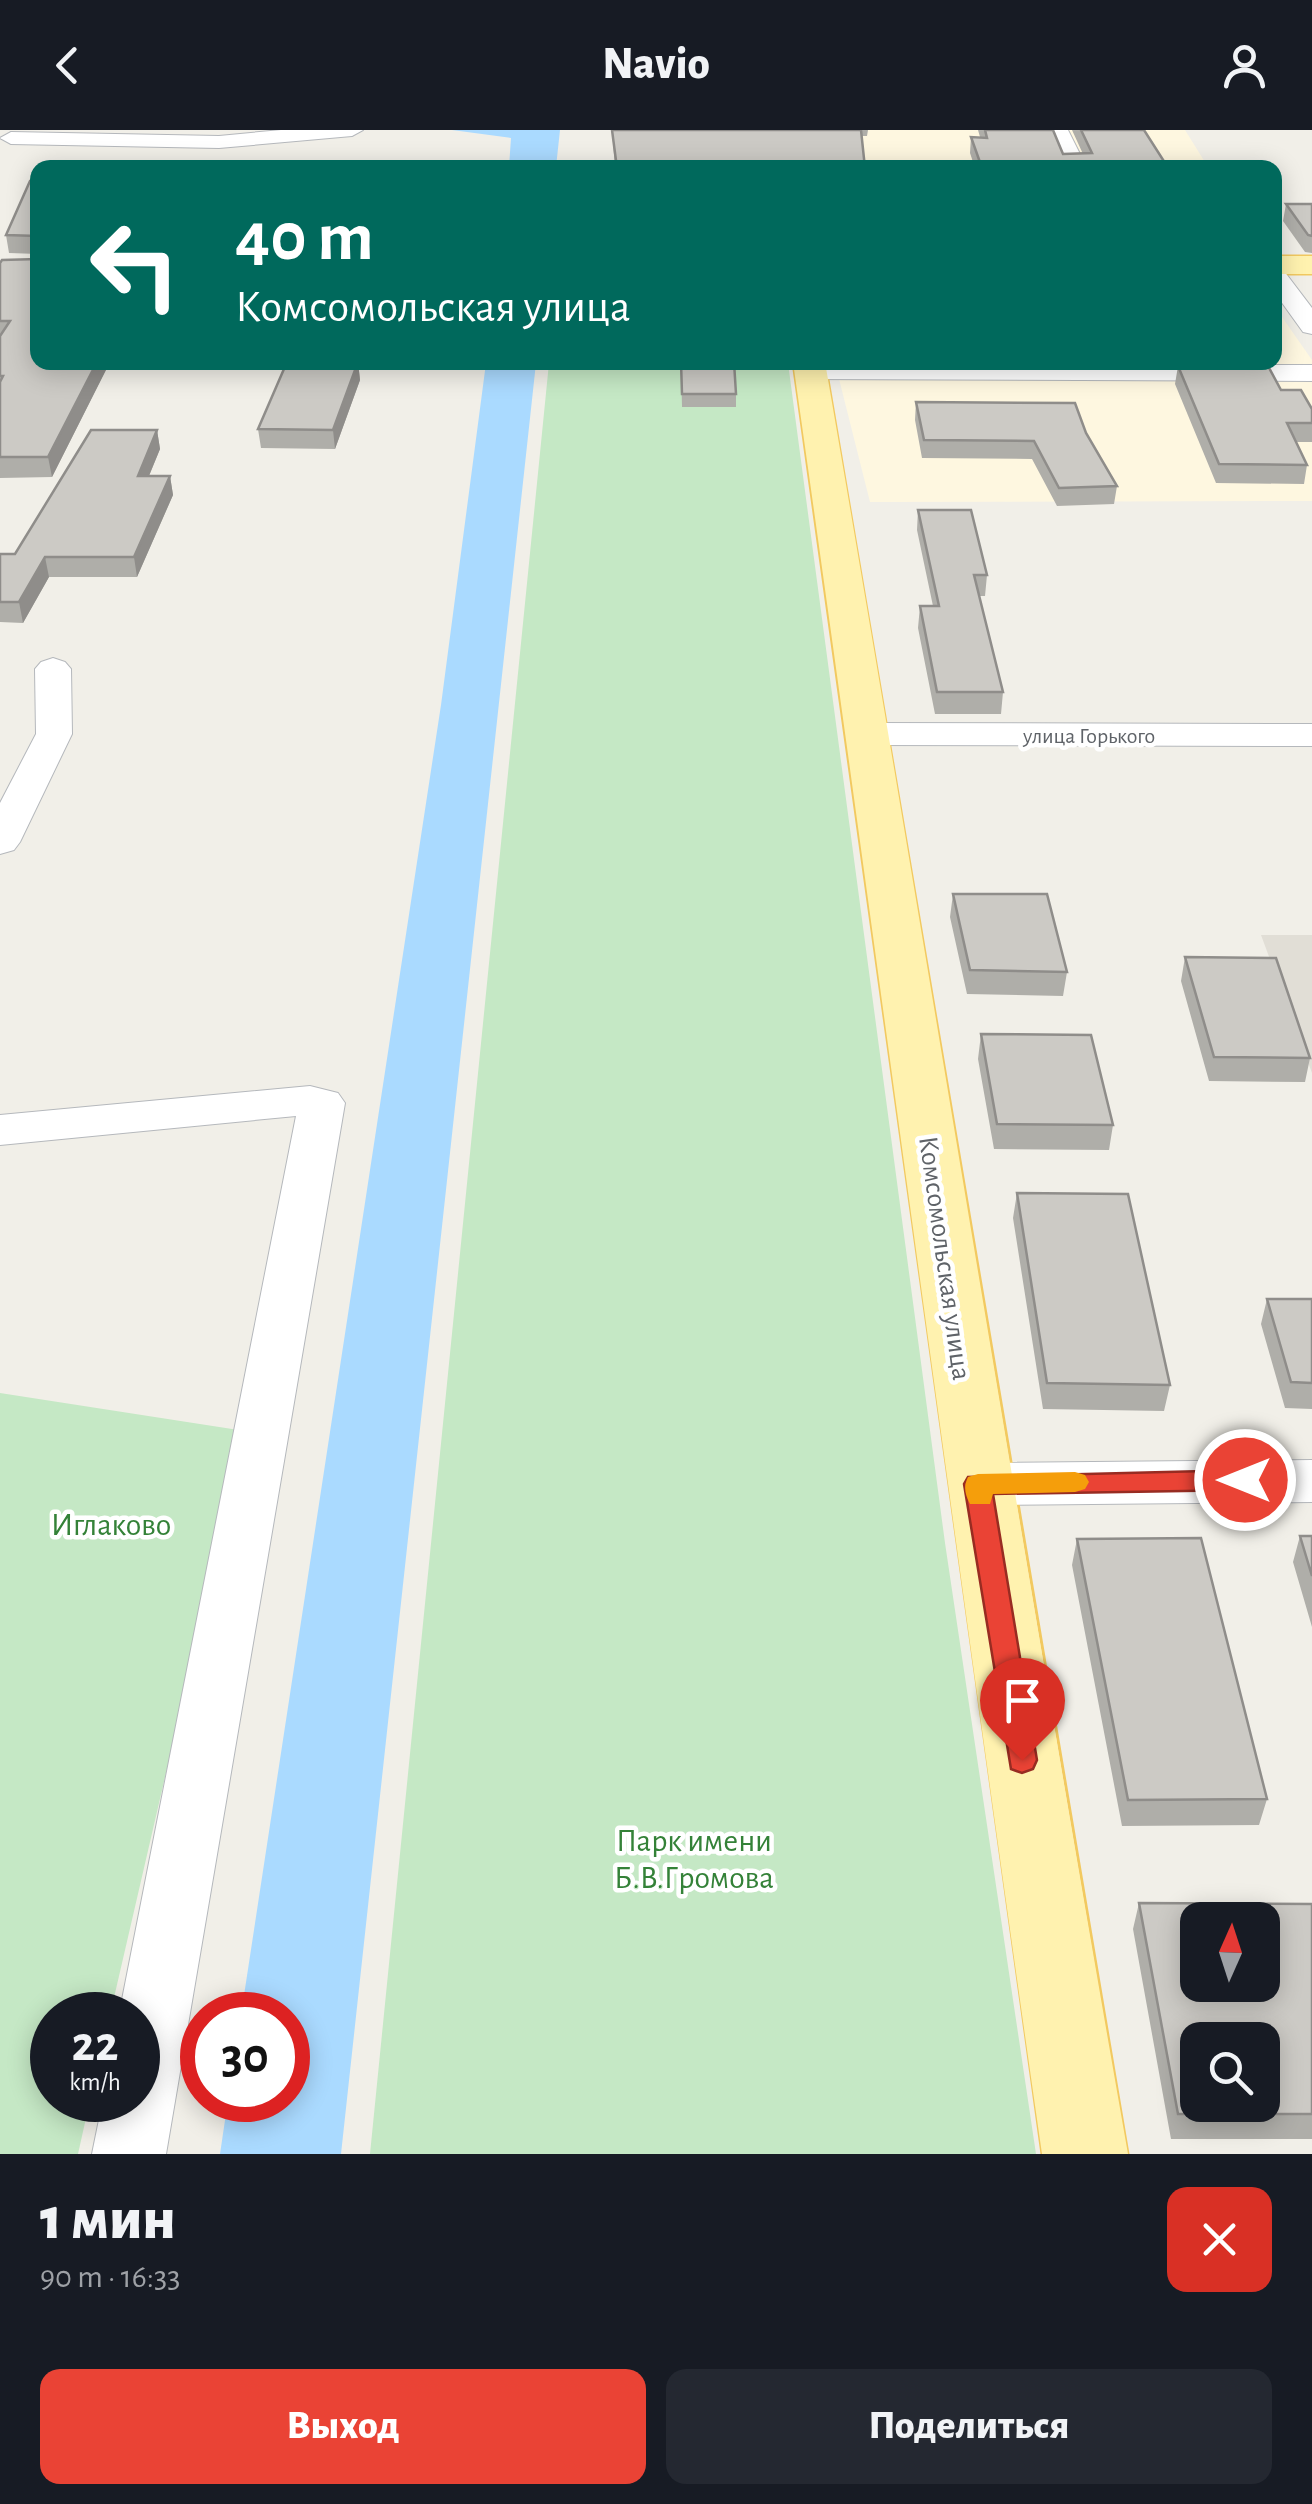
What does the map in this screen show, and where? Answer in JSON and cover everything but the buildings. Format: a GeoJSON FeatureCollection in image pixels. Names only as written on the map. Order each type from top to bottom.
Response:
{"type":"FeatureCollection","features":[{"type":"Feature","properties":{"kind":"main road"},"geometry":{"type":"LineString","coordinates":[[1282,265],[1312,265]]}},
{"type":"Feature","properties":{"kind":"main road","name":"Комсомольская улица"},"geometry":{"type":"LineString","coordinates":[[810,370],[912,1017],[978,1484],[1084,2154]]}},
{"type":"Feature","properties":{"kind":"street"},"geometry":{"type":"LineString","coordinates":[[9,140],[219,142],[352,130]]}},
{"type":"Feature","properties":{"kind":"street"},"geometry":{"type":"LineString","coordinates":[[1057,130],[1072,160]]}},
{"type":"Feature","properties":{"kind":"street"},"geometry":{"type":"LineString","coordinates":[[1282,285],[1312,326]]}},
{"type":"Feature","properties":{"kind":"street"},"geometry":{"type":"LineString","coordinates":[[1011,370],[1312,373]]}},
{"type":"Feature","properties":{"kind":"street"},"geometry":{"type":"LineString","coordinates":[[0,842],[54,734],[53,669]]}},
{"type":"Feature","properties":{"kind":"street","name":"улица Горького"},"geometry":{"type":"LineString","coordinates":[[866,734],[1312,735]]}},
{"type":"Feature","properties":{"kind":"street"},"geometry":{"type":"LineString","coordinates":[[0,1130],[304,1100],[322,1102],[129,2154]]}},
{"type":"Feature","properties":{"kind":"street"},"geometry":{"type":"LineString","coordinates":[[978,1484],[1312,1481]]}},
{"type":"Feature","properties":{"kind":"shaded area"},"geometry":{"type":"Polygon","coordinates":[[[766,130],[1185,130],[1204,160],[767,160],[766,130]]]}},
{"type":"Feature","properties":{"kind":"shaded area"},"geometry":{"type":"Polygon","coordinates":[[[1282,317],[1312,360],[1312,501],[870,502],[837,370],[1282,370],[1282,317]]]}},
{"type":"Feature","properties":{"kind":"shaded area"},"geometry":{"type":"Polygon","coordinates":[[[1261,935],[1312,935],[1312,1073],[1261,935]]]}},
{"type":"Feature","properties":{"kind":"green space","name":"Парк имени Б.В.Громова"},"geometry":{"type":"Polygon","coordinates":[[[548,370],[789,370],[945,1543],[1036,2154],[370,2154],[548,370]]]}},
{"type":"Feature","properties":{"kind":"green space","name":"Иглаково"},"geometry":{"type":"Polygon","coordinates":[[[0,1393],[245,1431],[115,1992],[30,1992],[30,2122],[85,2122],[78,2154],[0,2154],[0,1393]]]}},
{"type":"Feature","properties":{"kind":"water"},"geometry":{"type":"Polygon","coordinates":[[[452,130],[560,130],[557,160],[509,160],[511,138],[452,130]]]}},
{"type":"Feature","properties":{"kind":"water"},"geometry":{"type":"Polygon","coordinates":[[[485,370],[535,370],[341,2154],[220,2154],[225,2122],[310,2122],[310,1992],[245,1992],[441,705],[485,370]]]}},
{"type":"Feature","properties":{"kind":"slow traffic"},"geometry":{"type":"LineString","coordinates":[[980,1496],[978,1484],[1075,1482]]}},
{"type":"Feature","properties":{"kind":"route"},"geometry":{"type":"LineString","coordinates":[[1022,1760],[978,1484],[1245,1480]]}}]}
